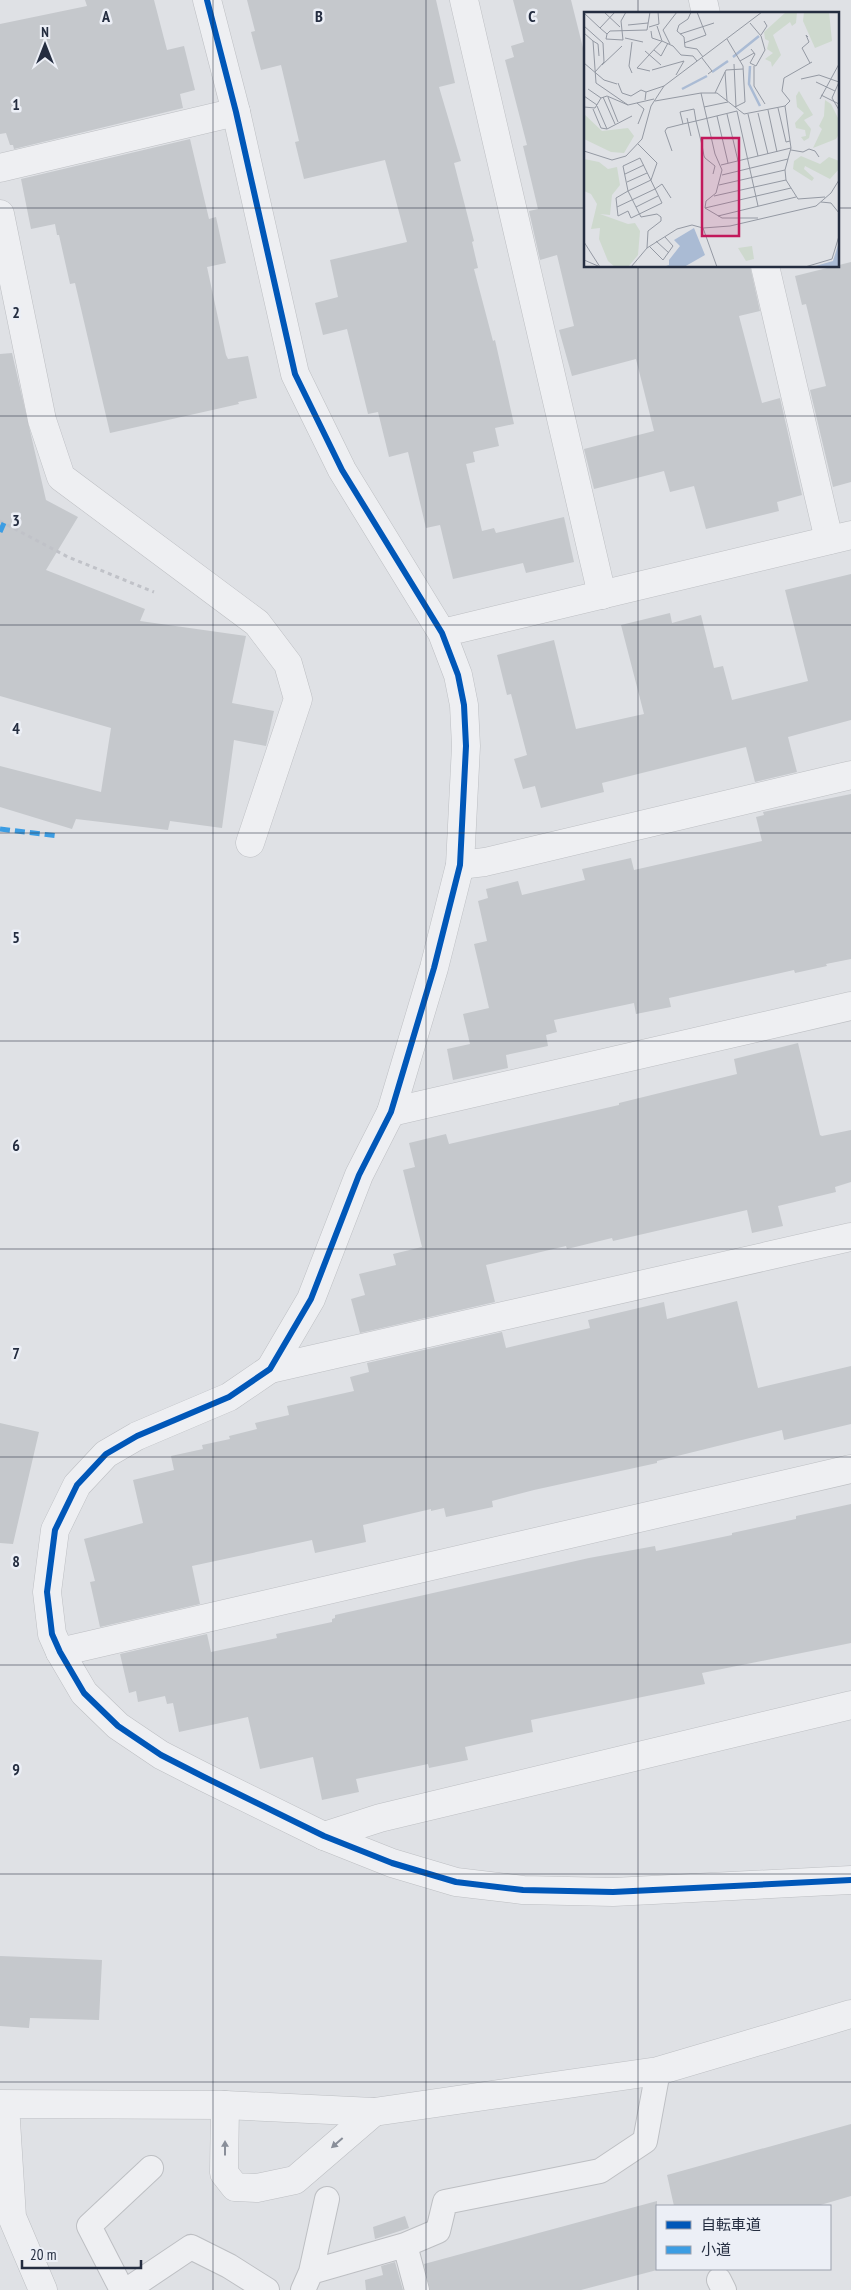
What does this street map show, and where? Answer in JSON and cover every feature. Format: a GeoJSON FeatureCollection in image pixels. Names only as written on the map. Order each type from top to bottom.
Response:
{"type":"FeatureCollection","features":[{"type":"Feature","properties":{"kind":"street"},"geometry":{"type":"LineString","coordinates":[[207,0],[236,112],[295,374],[342,470],[442,633],[458,675],[464,705],[465,764],[460,865],[434,968],[391,1112],[359,1175],[311,1299],[270,1369]]}},
{"type":"Feature","properties":{"kind":"street"},"geometry":{"type":"LineString","coordinates":[[464,0],[602,595]]}},
{"type":"Feature","properties":{"kind":"street"},"geometry":{"type":"LineString","coordinates":[[0,168],[236,112]]}},
{"type":"Feature","properties":{"kind":"street"},"geometry":{"type":"LineString","coordinates":[[0,214],[42,420],[61,477],[257,623],[288,664],[298,698],[250,843]]}},
{"type":"Feature","properties":{"kind":"street"},"geometry":{"type":"LineString","coordinates":[[442,633],[840,537],[766,268]]}},
{"type":"Feature","properties":{"kind":"street"},"geometry":{"type":"LineString","coordinates":[[460,865],[494,860],[851,775]]}},
{"type":"Feature","properties":{"kind":"street"},"geometry":{"type":"LineString","coordinates":[[391,1112],[851,1006]]}},
{"type":"Feature","properties":{"kind":"street"},"geometry":{"type":"LineString","coordinates":[[851,1237],[270,1369],[229,1396],[136,1436],[106,1454],[77,1485],[55,1530],[47,1592],[52,1634],[60,1652],[84,1693],[118,1726],[162,1755],[324,1836],[392,1863],[456,1882],[523,1890],[613,1892],[851,1880]]}},
{"type":"Feature","properties":{"kind":"street"},"geometry":{"type":"LineString","coordinates":[[60,1652],[851,1469]]}},
{"type":"Feature","properties":{"kind":"street"},"geometry":{"type":"LineString","coordinates":[[324,1836],[380,1818],[851,1706]]}},
{"type":"Feature","properties":{"kind":"street"},"geometry":{"type":"LineString","coordinates":[[43,2290],[12,2217],[3,2104],[225,2105],[374,2112],[658,2071],[851,2014]]}},
{"type":"Feature","properties":{"kind":"street"},"geometry":{"type":"LineString","coordinates":[[225,2105],[224,2173],[235,2187],[257,2188],[295,2180],[374,2112]]}},
{"type":"Feature","properties":{"kind":"lane"},"geometry":{"type":"LineString","coordinates":[[307,2281],[438,2231],[444,2202],[600,2171],[645,2141],[658,2071]]}},
{"type":"Feature","properties":{"kind":"lane"},"geometry":{"type":"LineString","coordinates":[[122,2290],[89,2226],[151,2168]]}},
{"type":"Feature","properties":{"kind":"lane"},"geometry":{"type":"LineString","coordinates":[[307,2281],[327,2199]]}},
{"type":"Feature","properties":{"kind":"lane"},"geometry":{"type":"LineString","coordinates":[[405,2244],[417,2290]]}},
{"type":"Feature","properties":{"kind":"lane"},"geometry":{"type":"LineString","coordinates":[[127,2290],[191,2247],[229,2266],[267,2290]]}},
{"type":"Feature","properties":{"kind":"path"},"geometry":{"type":"LineString","coordinates":[[0,522],[68,557],[160,594]]}},
{"type":"Feature","properties":{"kind":"building"},"geometry":{"type":"Polygon","coordinates":[[[85,0],[154,0],[167,50],[184,46],[195,90],[180,94],[183,108],[14,149],[13,145],[10,145],[6,133],[0,134],[0,24],[87,6],[85,0]]]}},
{"type":"Feature","properties":{"kind":"building"},"geometry":{"type":"Polygon","coordinates":[[[247,0],[436,0],[455,83],[439,87],[461,161],[454,163],[474,241],[472,242],[478,268],[474,269],[493,341],[495,340],[514,424],[495,428],[499,446],[473,452],[475,462],[466,464],[482,531],[494,528],[496,533],[564,517],[574,562],[526,573],[523,563],[453,579],[440,525],[426,528],[408,452],[389,457],[378,412],[368,414],[347,329],[323,335],[315,303],[338,297],[330,260],[407,242],[385,160],[304,179],[295,142],[299,141],[281,65],[261,70],[251,32],[255,31],[247,0]]]}},
{"type":"Feature","properties":{"kind":"building"},"geometry":{"type":"Polygon","coordinates":[[[513,0],[571,0],[584,52],[584,268],[750,268],[760,311],[739,316],[762,403],[780,398],[802,495],[777,502],[779,511],[706,529],[694,486],[670,492],[664,471],[594,489],[584,449],[654,431],[636,359],[572,376],[559,330],[574,326],[557,255],[540,260],[529,211],[538,209],[523,146],[527,145],[505,60],[514,57],[511,46],[524,42],[513,0]]]}},
{"type":"Feature","properties":{"kind":"building"},"geometry":{"type":"Polygon","coordinates":[[[190,139],[209,219],[216,217],[226,263],[207,267],[226,355],[228,359],[248,356],[257,398],[238,402],[239,404],[110,433],[75,283],[70,284],[59,235],[57,235],[55,224],[31,229],[21,179],[190,139]]]}},
{"type":"Feature","properties":{"kind":"building"},"geometry":{"type":"Polygon","coordinates":[[[851,262],[851,482],[833,487],[810,390],[826,386],[806,304],[802,305],[795,276],[827,268],[838,268],[838,265],[851,262]]]}},
{"type":"Feature","properties":{"kind":"building"},"geometry":{"type":"Polygon","coordinates":[[[12,353],[46,500],[78,517],[46,570],[145,609],[140,621],[246,636],[232,703],[274,711],[266,746],[234,740],[222,828],[170,821],[168,830],[76,819],[72,829],[0,807],[0,766],[101,792],[111,728],[0,696],[0,354],[12,353]]]}},
{"type":"Feature","properties":{"kind":"building"},"geometry":{"type":"Polygon","coordinates":[[[851,574],[851,720],[788,737],[797,772],[755,782],[746,747],[602,783],[604,792],[541,808],[535,786],[523,789],[514,759],[527,755],[511,694],[507,695],[497,655],[554,640],[576,729],[644,714],[621,625],[670,613],[672,623],[701,615],[714,668],[723,666],[732,700],[808,681],[785,590],[851,574]]]}},
{"type":"Feature","properties":{"kind":"building"},"geometry":{"type":"Polygon","coordinates":[[[851,794],[851,959],[795,973],[794,970],[669,998],[671,1007],[636,1014],[634,1003],[554,1020],[557,1032],[546,1035],[548,1046],[506,1055],[508,1068],[453,1080],[447,1049],[470,1044],[463,1014],[489,1008],[474,944],[487,941],[478,901],[488,898],[486,889],[518,881],[522,895],[585,880],[582,869],[631,858],[634,870],[762,841],[756,817],[764,815],[763,812],[851,794]]]}},
{"type":"Feature","properties":{"kind":"building"},"geometry":{"type":"Polygon","coordinates":[[[798,1043],[820,1135],[851,1130],[851,1182],[835,1187],[836,1192],[778,1206],[783,1226],[752,1233],[747,1210],[613,1241],[612,1238],[567,1249],[566,1246],[486,1265],[495,1302],[360,1333],[351,1299],[365,1295],[359,1274],[396,1265],[393,1254],[422,1247],[403,1170],[415,1167],[409,1143],[446,1134],[449,1144],[619,1105],[619,1103],[737,1074],[734,1059],[798,1043]]]}},
{"type":"Feature","properties":{"kind":"building"},"geometry":{"type":"Polygon","coordinates":[[[737,1301],[758,1388],[851,1366],[851,1424],[784,1440],[782,1430],[657,1461],[657,1463],[534,1490],[492,1501],[493,1507],[446,1517],[444,1508],[431,1511],[431,1509],[363,1525],[366,1542],[315,1553],[312,1540],[192,1566],[200,1604],[100,1627],[90,1582],[95,1581],[84,1539],[143,1523],[133,1480],[174,1470],[171,1456],[203,1449],[202,1445],[230,1439],[229,1436],[257,1429],[255,1423],[289,1415],[287,1406],[354,1391],[350,1377],[369,1372],[367,1363],[502,1332],[506,1348],[590,1328],[588,1320],[664,1302],[667,1319],[737,1301]]]}},
{"type":"Feature","properties":{"kind":"building"},"geometry":{"type":"Polygon","coordinates":[[[0,1423],[39,1432],[13,1544],[0,1543],[0,1423]]]}},
{"type":"Feature","properties":{"kind":"building"},"geometry":{"type":"Polygon","coordinates":[[[851,1504],[851,1643],[702,1673],[705,1684],[531,1720],[533,1732],[465,1747],[468,1760],[429,1768],[428,1764],[356,1779],[359,1792],[322,1800],[313,1757],[260,1769],[248,1717],[179,1732],[173,1703],[167,1704],[165,1696],[138,1702],[136,1691],[129,1693],[120,1654],[207,1634],[211,1652],[277,1638],[276,1634],[332,1622],[335,1615],[589,1558],[655,1546],[656,1551],[732,1535],[732,1533],[796,1519],[796,1516],[851,1504]]]}},
{"type":"Feature","properties":{"kind":"building"},"geometry":{"type":"Polygon","coordinates":[[[0,1956],[102,1960],[99,2020],[30,2018],[29,2028],[0,2026],[0,1956]]]}},
{"type":"Feature","properties":{"kind":"building"},"geometry":{"type":"Polygon","coordinates":[[[851,2124],[851,2196],[820,2205],[674,2205],[667,2175],[851,2124]]]}},
{"type":"Feature","properties":{"kind":"building"},"geometry":{"type":"Polygon","coordinates":[[[657,2201],[657,2270],[581,2290],[430,2290],[424,2264],[657,2201]]]}},
{"type":"Feature","properties":{"kind":"building"},"geometry":{"type":"Polygon","coordinates":[[[405,2216],[409,2228],[375,2239],[373,2227],[405,2216]]]}},
{"type":"Feature","properties":{"kind":"building"},"geometry":{"type":"Polygon","coordinates":[[[395,2262],[403,2290],[366,2290],[365,2280],[383,2275],[381,2266],[395,2262]]]}},
{"type":"Feature","properties":{"kind":"marked path"},"geometry":{"type":"LineString","coordinates":[[0,532],[4,523]]}},
{"type":"Feature","properties":{"kind":"marked path"},"geometry":{"type":"LineString","coordinates":[[0,829],[58,836]]}},
{"type":"Feature","properties":{"kind":"cycle path"},"geometry":{"type":"LineString","coordinates":[[207,0],[236,112],[295,374],[342,470],[442,633],[458,675],[464,705],[466,746],[460,865],[434,968],[391,1112],[359,1175],[311,1299],[270,1369],[229,1397],[137,1436],[106,1454],[77,1485],[55,1530],[47,1592],[52,1634],[60,1652],[84,1693],[118,1726],[161,1755],[324,1836],[392,1863],[456,1882],[523,1890],[613,1892],[851,1880]]}}]}
